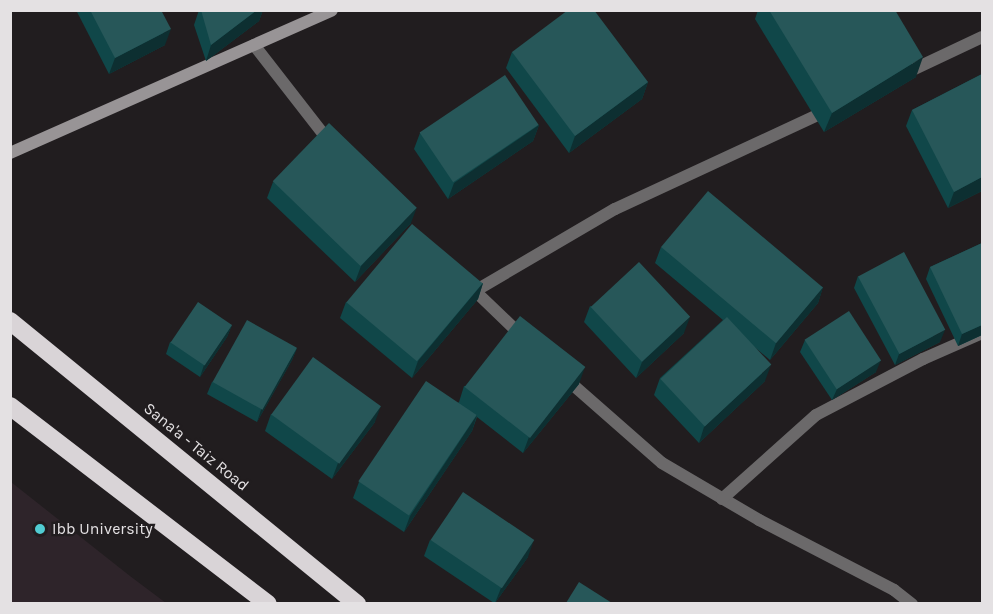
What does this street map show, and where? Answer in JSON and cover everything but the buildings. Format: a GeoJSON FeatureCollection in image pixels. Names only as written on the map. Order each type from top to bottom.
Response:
{"type":"FeatureCollection","features":[{"type":"Feature","properties":{"kind":"highway","name":"Sana'a - Taiz Road"},"geometry":{"type":"LineString","coordinates":[[10,321],[357,603]]}},
{"type":"Feature","properties":{"kind":"highway"},"geometry":{"type":"LineString","coordinates":[[10,406],[268,603]]}},
{"type":"Feature","properties":{"kind":"street"},"geometry":{"type":"LineString","coordinates":[[10,153],[332,10]]}},
{"type":"Feature","properties":{"kind":"street"},"geometry":{"type":"LineString","coordinates":[[900,76],[982,37]]}},
{"type":"Feature","properties":{"kind":"street"},"geometry":{"type":"LineString","coordinates":[[254,45],[340,155]]}},
{"type":"Feature","properties":{"kind":"street"},"geometry":{"type":"LineString","coordinates":[[475,291],[615,209],[848,101]]}},
{"type":"Feature","properties":{"kind":"street"},"geometry":{"type":"LineString","coordinates":[[459,276],[532,346]]}},
{"type":"Feature","properties":{"kind":"street"},"geometry":{"type":"LineString","coordinates":[[722,499],[816,415],[923,359],[982,333]]}},
{"type":"Feature","properties":{"kind":"street"},"geometry":{"type":"LineString","coordinates":[[556,370],[662,464],[722,499],[894,590],[912,603]]}},
{"type":"Feature","properties":{"kind":"shaded area","name":"Ibb University"},"geometry":{"type":"Polygon","coordinates":[[[11,482],[130,576],[166,603],[11,603],[11,482]]]}},
{"type":"Feature","properties":{"kind":"place","name":"Ibb University"},"geometry":{"type":"Point","coordinates":[40,529]}}]}
